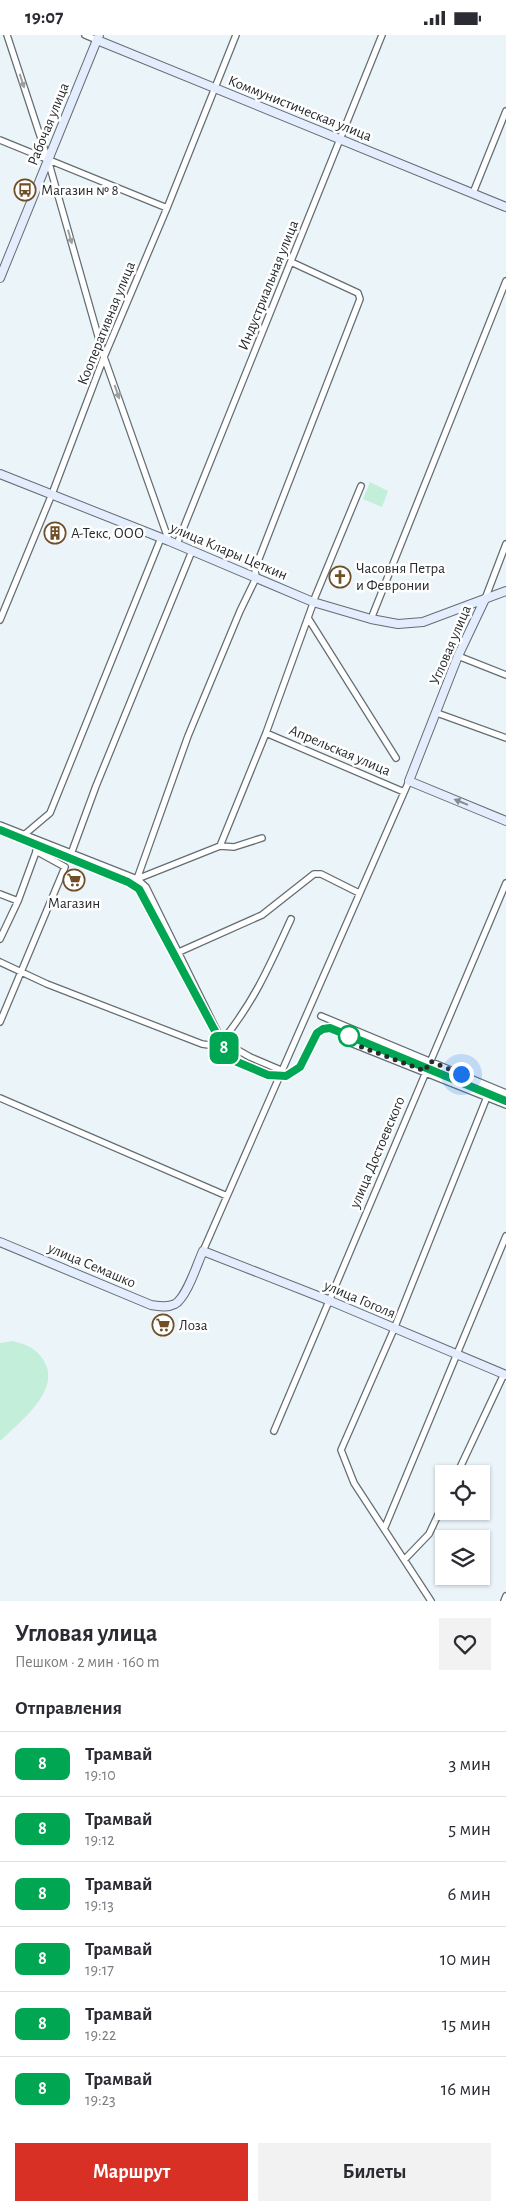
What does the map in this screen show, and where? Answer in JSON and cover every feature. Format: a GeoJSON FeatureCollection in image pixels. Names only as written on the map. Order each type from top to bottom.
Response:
{"type":"FeatureCollection","features":[{"type":"Feature","properties":{"kind":"street"},"geometry":{"type":"LineString","coordinates":[[6,35],[48,160],[104,357],[169,541]]}},
{"type":"Feature","properties":{"kind":"street","name":"Коммунистическая улица"},"geometry":{"type":"LineString","coordinates":[[84,35],[98,38],[214,89],[506,207]]}},
{"type":"Feature","properties":{"kind":"street","name":"Кооперативная улица"},"geometry":{"type":"LineString","coordinates":[[0,620],[52,494],[104,357],[167,208],[236,35]]}},
{"type":"Feature","properties":{"kind":"street","name":"Индустриальная улица"},"geometry":{"type":"LineString","coordinates":[[177,544],[382,35]]}},
{"type":"Feature","properties":{"kind":"street","name":"Рабочая улица"},"geometry":{"type":"LineString","coordinates":[[0,278],[98,38]]}},
{"type":"Feature","properties":{"kind":"street"},"geometry":{"type":"LineString","coordinates":[[473,193],[506,111]]}},
{"type":"Feature","properties":{"kind":"street"},"geometry":{"type":"LineString","coordinates":[[0,140],[167,208]]}},
{"type":"Feature","properties":{"kind":"street"},"geometry":{"type":"LineString","coordinates":[[137,879],[188,736],[256,574],[360,299],[358,293],[291,262]]}},
{"type":"Feature","properties":{"kind":"street"},"geometry":{"type":"LineString","coordinates":[[371,619],[506,281]]}},
{"type":"Feature","properties":{"kind":"street","name":"улица Клары Цеткин"},"geometry":{"type":"LineString","coordinates":[[0,474],[192,551],[256,574],[314,601],[371,619],[398,624],[424,622],[506,591]]}},
{"type":"Feature","properties":{"kind":"street"},"geometry":{"type":"LineString","coordinates":[[220,846],[266,733],[314,601],[361,486]]}},
{"type":"Feature","properties":{"kind":"street"},"geometry":{"type":"LineString","coordinates":[[24,835],[50,813],[161,537]]}},
{"type":"Feature","properties":{"kind":"street","name":"Угловая улица"},"geometry":{"type":"LineString","coordinates":[[175,1304],[183,1296],[283,1071],[404,792],[437,713],[458,656],[485,599],[506,545]]}},
{"type":"Feature","properties":{"kind":"street"},"geometry":{"type":"LineString","coordinates":[[71,854],[96,786],[192,551]]}},
{"type":"Feature","properties":{"kind":"street"},"geometry":{"type":"LineString","coordinates":[[308,618],[396,758]]}},
{"type":"Feature","properties":{"kind":"street"},"geometry":{"type":"LineString","coordinates":[[458,656],[506,675]]}},
{"type":"Feature","properties":{"kind":"street"},"geometry":{"type":"LineString","coordinates":[[437,713],[506,738]]}},
{"type":"Feature","properties":{"kind":"street","name":"Апрельская улица"},"geometry":{"type":"LineString","coordinates":[[266,733],[404,792]]}},
{"type":"Feature","properties":{"kind":"street","name":"Апрельская улица"},"geometry":{"type":"LineString","coordinates":[[408,781],[506,821]]}},
{"type":"Feature","properties":{"kind":"street"},"geometry":{"type":"LineString","coordinates":[[0,825],[137,879],[146,887],[222,1041],[250,1057],[283,1071]]}},
{"type":"Feature","properties":{"kind":"street"},"geometry":{"type":"LineString","coordinates":[[137,879],[220,846],[234,847],[262,838]]}},
{"type":"Feature","properties":{"kind":"street"},"geometry":{"type":"LineString","coordinates":[[0,939],[18,901],[40,841]]}},
{"type":"Feature","properties":{"kind":"street"},"geometry":{"type":"LineString","coordinates":[[0,1022],[65,867],[36,851]]}},
{"type":"Feature","properties":{"kind":"street"},"geometry":{"type":"LineString","coordinates":[[179,952],[262,915],[314,875],[321,874],[359,893]]}},
{"type":"Feature","properties":{"kind":"street","name":"улица Достоевского"},"geometry":{"type":"LineString","coordinates":[[274,1431],[506,883]]}},
{"type":"Feature","properties":{"kind":"street"},"geometry":{"type":"LineString","coordinates":[[0,894],[18,901]]}},
{"type":"Feature","properties":{"kind":"street"},"geometry":{"type":"LineString","coordinates":[[0,962],[98,1004],[209,1045],[222,1041],[238,1022],[262,983],[290,919]]}},
{"type":"Feature","properties":{"kind":"street"},"geometry":{"type":"LineString","coordinates":[[321,1016],[506,1093]]}},
{"type":"Feature","properties":{"kind":"street"},"geometry":{"type":"LineString","coordinates":[[343,1040],[425,1071],[506,1105]]}},
{"type":"Feature","properties":{"kind":"street"},"geometry":{"type":"LineString","coordinates":[[431,1601],[385,1527],[354,1483],[341,1451],[394,1329],[487,1097]]}},
{"type":"Feature","properties":{"kind":"street"},"geometry":{"type":"LineString","coordinates":[[0,1098],[227,1196]]}},
{"type":"Feature","properties":{"kind":"street"},"geometry":{"type":"LineString","coordinates":[[385,1527],[506,1236]]}},
{"type":"Feature","properties":{"kind":"street","name":"улица Семашко"},"geometry":{"type":"LineString","coordinates":[[0,1242],[151,1305],[165,1307],[175,1304]]}},
{"type":"Feature","properties":{"kind":"street","name":"улица Гоголя"},"geometry":{"type":"LineString","coordinates":[[203,1251],[328,1300],[505,1374]]}},
{"type":"Feature","properties":{"kind":"street"},"geometry":{"type":"LineString","coordinates":[[461,1465],[505,1374]]}},
{"type":"Feature","properties":{"kind":"street"},"geometry":{"type":"LineString","coordinates":[[405,1559],[429,1534],[436,1520]]}},
{"type":"Feature","properties":{"kind":"street"},"geometry":{"type":"LineString","coordinates":[[504,1601],[506,1596]]}},
{"type":"Feature","properties":{"kind":"green space"},"geometry":{"type":"Polygon","coordinates":[[[370,482],[388,491],[382,507],[363,499],[370,482]]]}},
{"type":"Feature","properties":{"kind":"green space"},"geometry":{"type":"Polygon","coordinates":[[[12,1341],[30,1347],[38,1353],[44,1361],[48,1372],[47,1384],[43,1395],[27,1416],[0,1441],[0,1343],[12,1341]]]}},
{"type":"Feature","properties":{"kind":"tram line"},"geometry":{"type":"LineString","coordinates":[[0,830],[127,882],[139,889],[230,1059],[268,1075],[286,1076],[300,1067],[317,1033],[329,1028],[506,1100]]}},
{"type":"Feature","properties":{"kind":"tram line","name":"8"},"geometry":{"type":"LineString","coordinates":[[0,830],[136,886],[141,891],[230,1059],[274,1077],[286,1076],[300,1067],[317,1033],[323,1029],[330,1028],[506,1101]]}},
{"type":"Feature","properties":{"kind":"place","name":"Магазин № 8"},"geometry":{"type":"Point","coordinates":[25,190]}},
{"type":"Feature","properties":{"kind":"place","name":"А-Текс, ООО"},"geometry":{"type":"Point","coordinates":[55,533]}},
{"type":"Feature","properties":{"kind":"place","name":"Часовня Петра и Февронии"},"geometry":{"type":"Point","coordinates":[340,577]}},
{"type":"Feature","properties":{"kind":"place","name":"Магазин"},"geometry":{"type":"Point","coordinates":[74,880]}},
{"type":"Feature","properties":{"kind":"place","name":"Лоза"},"geometry":{"type":"Point","coordinates":[163,1325]}},
{"type":"Feature","properties":{"kind":"route"},"geometry":{"type":"LineString","coordinates":[[349,1036],[343,1040],[425,1071],[430,1061],[461,1074]]}}]}
